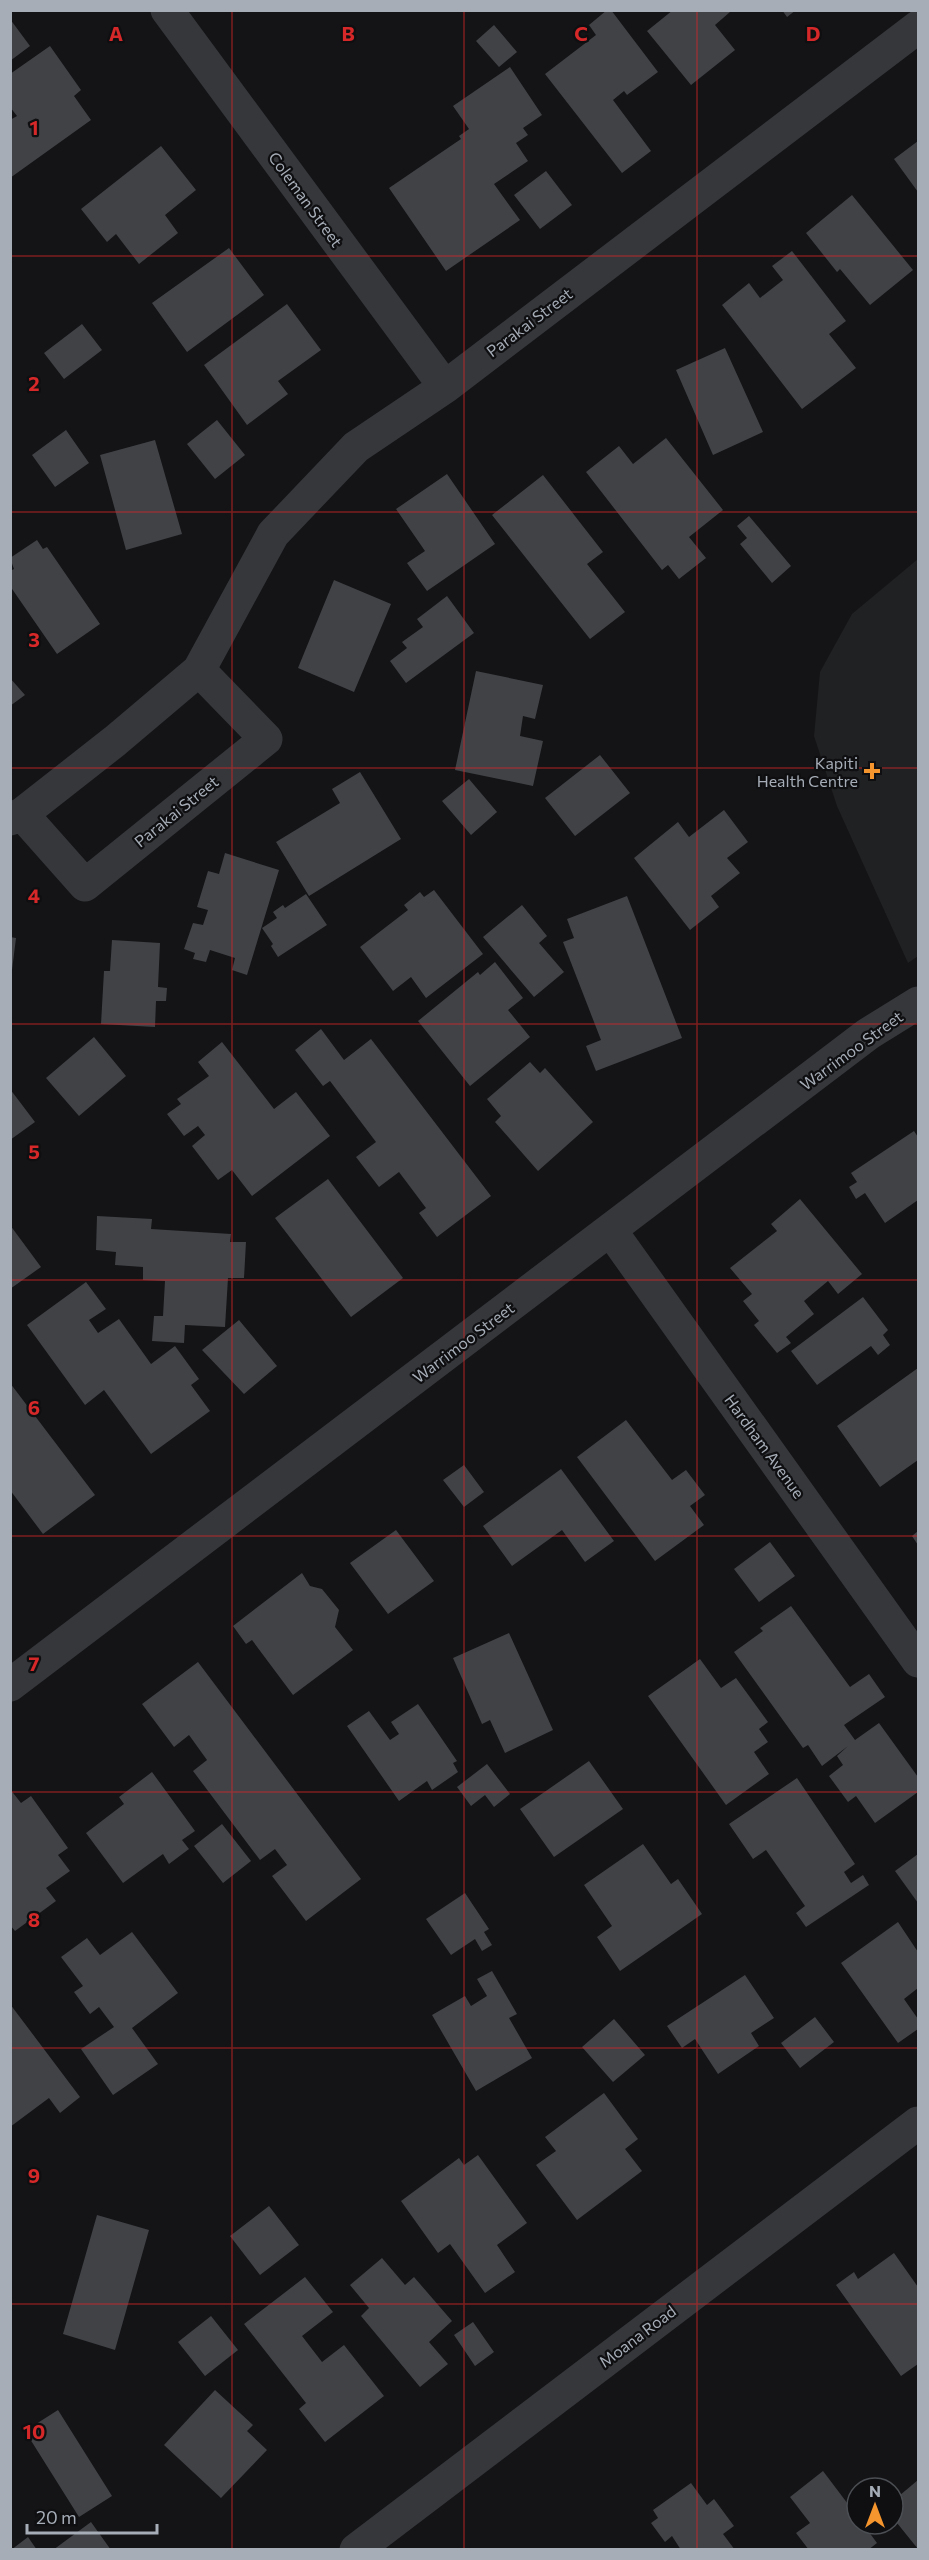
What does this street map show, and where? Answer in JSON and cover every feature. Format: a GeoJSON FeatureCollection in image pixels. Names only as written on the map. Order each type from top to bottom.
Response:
{"type":"FeatureCollection","features":[{"type":"Feature","properties":{"kind":"street","name":"Coleman Street"},"geometry":{"type":"LineString","coordinates":[[167,10],[444,387]]}},
{"type":"Feature","properties":{"kind":"street","name":"Parakai Street"},"geometry":{"type":"LineString","coordinates":[[199,670],[266,738],[85,885],[16,817],[115,741],[199,670],[273,534],[356,447],[444,387],[918,27]]}},
{"type":"Feature","properties":{"kind":"street","name":"Warrimoo Street"},"geometry":{"type":"LineString","coordinates":[[10,1685],[868,1034],[918,1003]]}},
{"type":"Feature","properties":{"kind":"street","name":"Hardham Avenue"},"geometry":{"type":"LineString","coordinates":[[611,1231],[918,1661]]}},
{"type":"Feature","properties":{"kind":"street","name":"Moana Road"},"geometry":{"type":"LineString","coordinates":[[356,2550],[918,2123]]}},
{"type":"Feature","properties":{"kind":"shaded area","name":"Kapiti Health Centre"},"geometry":{"type":"Polygon","coordinates":[[[918,559],[918,956],[908,963],[837,806],[814,736],[820,672],[852,614],[918,559]]]}},
{"type":"Feature","properties":{"kind":"building"},"geometry":{"type":"Polygon","coordinates":[[[607,10],[611,10],[658,72],[627,95],[624,91],[613,100],[651,151],[622,173],[545,74],[596,35],[589,25],[607,10]]]}},
{"type":"Feature","properties":{"kind":"building"},"geometry":{"type":"Polygon","coordinates":[[[673,10],[728,10],[730,12],[715,25],[735,50],[691,85],[647,31],[673,10]]]}},
{"type":"Feature","properties":{"kind":"building"},"geometry":{"type":"Polygon","coordinates":[[[782,10],[796,10],[787,17],[782,10]]]}},
{"type":"Feature","properties":{"kind":"building"},"geometry":{"type":"Polygon","coordinates":[[[10,19],[30,46],[10,61],[10,19]]]}},
{"type":"Feature","properties":{"kind":"building"},"geometry":{"type":"Polygon","coordinates":[[[494,25],[517,52],[499,67],[476,41],[494,25]]]}},
{"type":"Feature","properties":{"kind":"building"},"geometry":{"type":"Polygon","coordinates":[[[50,46],[81,90],[74,96],[91,120],[10,178],[10,120],[17,116],[10,107],[10,74],[50,46]]]}},
{"type":"Feature","properties":{"kind":"building"},"geometry":{"type":"Polygon","coordinates":[[[510,67],[542,115],[523,128],[528,135],[516,143],[528,161],[494,184],[520,220],[446,271],[389,188],[461,139],[459,136],[469,129],[453,106],[510,67]]]}},
{"type":"Feature","properties":{"kind":"building"},"geometry":{"type":"Polygon","coordinates":[[[918,141],[918,192],[894,159],[918,141]]]}},
{"type":"Feature","properties":{"kind":"building"},"geometry":{"type":"Polygon","coordinates":[[[161,146],[196,190],[165,215],[178,233],[139,264],[116,234],[107,242],[81,209],[161,146]]]}},
{"type":"Feature","properties":{"kind":"building"},"geometry":{"type":"Polygon","coordinates":[[[546,171],[572,205],[540,229],[514,195],[546,171]]]}},
{"type":"Feature","properties":{"kind":"building"},"geometry":{"type":"Polygon","coordinates":[[[852,195],[913,270],[870,305],[840,269],[837,272],[806,233],[852,195]]]}},
{"type":"Feature","properties":{"kind":"building"},"geometry":{"type":"Polygon","coordinates":[[[229,248],[264,295],[187,352],[152,303],[229,248]]]}},
{"type":"Feature","properties":{"kind":"building"},"geometry":{"type":"Polygon","coordinates":[[[792,251],[846,321],[829,334],[856,368],[802,409],[722,305],[749,283],[760,298],[783,280],[772,266],[792,251]]]}},
{"type":"Feature","properties":{"kind":"building"},"geometry":{"type":"Polygon","coordinates":[[[287,304],[321,350],[278,381],[288,394],[247,425],[204,365],[287,304]]]}},
{"type":"Feature","properties":{"kind":"building"},"geometry":{"type":"Polygon","coordinates":[[[82,324],[102,350],[64,379],[44,353],[82,324]]]}},
{"type":"Feature","properties":{"kind":"building"},"geometry":{"type":"Polygon","coordinates":[[[725,348],[763,432],[713,455],[676,370],[725,348]]]}},
{"type":"Feature","properties":{"kind":"building"},"geometry":{"type":"Polygon","coordinates":[[[217,420],[245,455],[215,479],[187,444],[217,420]]]}},
{"type":"Feature","properties":{"kind":"building"},"geometry":{"type":"Polygon","coordinates":[[[66,430],[89,463],[55,487],[32,455],[66,430]]]}},
{"type":"Feature","properties":{"kind":"building"},"geometry":{"type":"Polygon","coordinates":[[[666,438],[723,510],[689,537],[706,558],[679,579],[668,565],[662,570],[586,472],[619,446],[633,464],[666,438]]]}},
{"type":"Feature","properties":{"kind":"building"},"geometry":{"type":"Polygon","coordinates":[[[155,440],[182,534],[126,550],[100,455],[155,440]]]}},
{"type":"Feature","properties":{"kind":"building"},"geometry":{"type":"Polygon","coordinates":[[[447,474],[495,544],[427,591],[407,563],[425,551],[396,509],[447,474]]]}},
{"type":"Feature","properties":{"kind":"building"},"geometry":{"type":"Polygon","coordinates":[[[543,475],[603,552],[587,564],[625,612],[590,639],[492,515],[543,475]]]}},
{"type":"Feature","properties":{"kind":"building"},"geometry":{"type":"Polygon","coordinates":[[[749,516],[791,566],[772,583],[740,544],[747,538],[737,526],[749,516]]]}},
{"type":"Feature","properties":{"kind":"building"},"geometry":{"type":"Polygon","coordinates":[[[37,540],[43,549],[47,547],[100,624],[57,654],[10,586],[10,571],[14,569],[10,558],[37,540]]]}},
{"type":"Feature","properties":{"kind":"building"},"geometry":{"type":"Polygon","coordinates":[[[334,580],[391,604],[354,692],[298,668],[334,580]]]}},
{"type":"Feature","properties":{"kind":"building"},"geometry":{"type":"Polygon","coordinates":[[[447,596],[474,633],[406,683],[390,661],[407,648],[402,642],[423,627],[417,619],[447,596]]]}},
{"type":"Feature","properties":{"kind":"building"},"geometry":{"type":"Polygon","coordinates":[[[476,671],[543,685],[535,719],[523,716],[520,736],[543,741],[533,786],[455,770],[476,671]]]}},
{"type":"Feature","properties":{"kind":"building"},"geometry":{"type":"Polygon","coordinates":[[[10,678],[25,695],[10,706],[10,678]]]}},
{"type":"Feature","properties":{"kind":"building"},"geometry":{"type":"Polygon","coordinates":[[[600,755],[630,793],[575,836],[545,798],[600,755]]]}},
{"type":"Feature","properties":{"kind":"building"},"geometry":{"type":"Polygon","coordinates":[[[360,772],[401,839],[309,896],[276,842],[340,803],[332,789],[360,772]]]}},
{"type":"Feature","properties":{"kind":"building"},"geometry":{"type":"Polygon","coordinates":[[[469,779],[497,812],[471,835],[442,801],[469,779]]]}},
{"type":"Feature","properties":{"kind":"building"},"geometry":{"type":"Polygon","coordinates":[[[724,810],[748,842],[727,858],[740,873],[711,896],[719,907],[690,930],[634,858],[678,822],[689,837],[724,810]]]}},
{"type":"Feature","properties":{"kind":"building"},"geometry":{"type":"Polygon","coordinates":[[[225,853],[279,870],[247,975],[232,970],[235,958],[210,950],[206,962],[193,959],[195,953],[184,949],[193,923],[203,925],[208,910],[197,907],[208,871],[219,874],[225,853]]]}},
{"type":"Feature","properties":{"kind":"building"},"geometry":{"type":"Polygon","coordinates":[[[434,890],[483,954],[426,998],[411,977],[393,991],[360,947],[408,910],[404,905],[420,892],[424,897],[434,890]]]}},
{"type":"Feature","properties":{"kind":"building"},"geometry":{"type":"Polygon","coordinates":[[[306,894],[327,925],[278,957],[271,946],[273,944],[262,928],[277,918],[273,912],[283,905],[285,908],[306,894]]]}},
{"type":"Feature","properties":{"kind":"building"},"geometry":{"type":"Polygon","coordinates":[[[627,896],[682,1038],[596,1071],[586,1046],[601,1040],[563,942],[574,938],[567,919],[627,896]]]}},
{"type":"Feature","properties":{"kind":"building"},"geometry":{"type":"Polygon","coordinates":[[[522,905],[547,936],[539,943],[564,972],[534,997],[483,937],[522,905]]]}},
{"type":"Feature","properties":{"kind":"building"},"geometry":{"type":"Polygon","coordinates":[[[10,937],[16,938],[12,970],[10,970],[10,937]]]}},
{"type":"Feature","properties":{"kind":"building"},"geometry":{"type":"Polygon","coordinates":[[[112,940],[160,943],[158,987],[167,988],[166,1001],[156,1001],[155,1027],[101,1024],[104,971],[110,971],[112,940]]]}},
{"type":"Feature","properties":{"kind":"building"},"geometry":{"type":"Polygon","coordinates":[[[495,962],[523,998],[508,1010],[530,1037],[470,1086],[418,1021],[478,972],[480,975],[495,962]]]}},
{"type":"Feature","properties":{"kind":"building"},"geometry":{"type":"Polygon","coordinates":[[[321,1029],[344,1060],[371,1039],[491,1196],[437,1237],[419,1213],[426,1208],[399,1172],[379,1187],[356,1157],[376,1142],[330,1081],[323,1086],[295,1050],[321,1029]]]}},
{"type":"Feature","properties":{"kind":"building"},"geometry":{"type":"Polygon","coordinates":[[[94,1037],[126,1076],[79,1116],[46,1078],[94,1037]]]}},
{"type":"Feature","properties":{"kind":"building"},"geometry":{"type":"Polygon","coordinates":[[[222,1042],[274,1109],[296,1092],[330,1136],[252,1196],[232,1170],[218,1180],[192,1146],[205,1135],[198,1126],[184,1136],[167,1114],[181,1104],[177,1099],[209,1076],[198,1062],[222,1042]]]}},
{"type":"Feature","properties":{"kind":"building"},"geometry":{"type":"Polygon","coordinates":[[[530,1062],[540,1073],[545,1068],[593,1122],[538,1171],[495,1122],[501,1116],[487,1099],[530,1062]]]}},
{"type":"Feature","properties":{"kind":"building"},"geometry":{"type":"Polygon","coordinates":[[[10,1089],[35,1122],[10,1140],[10,1089]]]}},
{"type":"Feature","properties":{"kind":"building"},"geometry":{"type":"Polygon","coordinates":[[[914,1131],[918,1137],[918,1200],[885,1223],[865,1193],[856,1199],[849,1187],[857,1182],[851,1173],[914,1131]]]}},
{"type":"Feature","properties":{"kind":"building"},"geometry":{"type":"Polygon","coordinates":[[[328,1179],[403,1278],[351,1317],[275,1218],[328,1179]]]}},
{"type":"Feature","properties":{"kind":"building"},"geometry":{"type":"Polygon","coordinates":[[[800,1199],[862,1274],[838,1294],[828,1281],[804,1301],[814,1314],[786,1337],[791,1343],[777,1353],[754,1325],[759,1321],[743,1301],[752,1294],[730,1268],[777,1231],[771,1224],[800,1199]]]}},
{"type":"Feature","properties":{"kind":"building"},"geometry":{"type":"Polygon","coordinates":[[[97,1216],[152,1219],[151,1229],[231,1234],[230,1242],[246,1242],[244,1278],[228,1278],[225,1327],[185,1325],[184,1343],[152,1341],[154,1316],[163,1316],[165,1281],[143,1280],[143,1267],[115,1265],[116,1252],[96,1250],[97,1216]]]}},
{"type":"Feature","properties":{"kind":"building"},"geometry":{"type":"Polygon","coordinates":[[[10,1225],[41,1267],[10,1289],[10,1225]]]}},
{"type":"Feature","properties":{"kind":"building"},"geometry":{"type":"Polygon","coordinates":[[[86,1282],[106,1309],[89,1320],[98,1333],[119,1319],[151,1364],[175,1346],[199,1379],[191,1385],[210,1411],[151,1454],[104,1390],[85,1405],[27,1325],[86,1282]]]}},
{"type":"Feature","properties":{"kind":"building"},"geometry":{"type":"Polygon","coordinates":[[[863,1297],[888,1330],[883,1335],[890,1345],[878,1355],[871,1346],[817,1385],[791,1351],[863,1297]]]}},
{"type":"Feature","properties":{"kind":"building"},"geometry":{"type":"Polygon","coordinates":[[[239,1320],[277,1366],[244,1394],[202,1350],[239,1320]]]}},
{"type":"Feature","properties":{"kind":"building"},"geometry":{"type":"Polygon","coordinates":[[[918,1368],[918,1460],[880,1487],[837,1426],[918,1368]]]}},
{"type":"Feature","properties":{"kind":"building"},"geometry":{"type":"Polygon","coordinates":[[[10,1383],[95,1495],[43,1534],[10,1490],[10,1383]]]}},
{"type":"Feature","properties":{"kind":"building"},"geometry":{"type":"Polygon","coordinates":[[[626,1420],[672,1480],[686,1470],[705,1495],[690,1506],[704,1525],[655,1561],[577,1457],[626,1420]]]}},
{"type":"Feature","properties":{"kind":"building"},"geometry":{"type":"Polygon","coordinates":[[[464,1465],[484,1492],[464,1507],[443,1480],[464,1465]]]}},
{"type":"Feature","properties":{"kind":"building"},"geometry":{"type":"Polygon","coordinates":[[[561,1469],[614,1541],[585,1562],[562,1530],[512,1566],[483,1526],[561,1469]]]}},
{"type":"Feature","properties":{"kind":"building"},"geometry":{"type":"Polygon","coordinates":[[[396,1530],[434,1581],[388,1614],[350,1563],[396,1530]]]}},
{"type":"Feature","properties":{"kind":"building"},"geometry":{"type":"Polygon","coordinates":[[[918,1531],[918,1545],[912,1536],[918,1531]]]}},
{"type":"Feature","properties":{"kind":"building"},"geometry":{"type":"Polygon","coordinates":[[[770,1542],[795,1576],[759,1602],[734,1569],[770,1542]]]}},
{"type":"Feature","properties":{"kind":"building"},"geometry":{"type":"Polygon","coordinates":[[[302,1573],[310,1586],[322,1589],[339,1610],[335,1627],[353,1650],[293,1695],[252,1640],[246,1644],[233,1626],[302,1573]]]}},
{"type":"Feature","properties":{"kind":"building"},"geometry":{"type":"Polygon","coordinates":[[[791,1606],[850,1687],[869,1674],[885,1697],[844,1725],[855,1740],[879,1723],[918,1777],[918,1792],[875,1823],[856,1796],[848,1802],[829,1776],[843,1765],[837,1756],[848,1746],[822,1766],[808,1745],[803,1748],[734,1652],[763,1631],[760,1628],[791,1606]]]}},
{"type":"Feature","properties":{"kind":"building"},"geometry":{"type":"Polygon","coordinates":[[[509,1633],[553,1730],[505,1753],[490,1720],[482,1724],[453,1658],[509,1633]]]}},
{"type":"Feature","properties":{"kind":"building"},"geometry":{"type":"Polygon","coordinates":[[[700,1659],[721,1688],[736,1678],[768,1722],[759,1729],[768,1742],[754,1752],[769,1774],[726,1805],[648,1696],[700,1659]]]}},
{"type":"Feature","properties":{"kind":"building"},"geometry":{"type":"Polygon","coordinates":[[[198,1662],[361,1879],[306,1921],[272,1876],[287,1865],[275,1849],[260,1860],[193,1771],[207,1760],[189,1735],[174,1747],[142,1704],[198,1662]]]}},
{"type":"Feature","properties":{"kind":"building"},"geometry":{"type":"Polygon","coordinates":[[[418,1704],[457,1761],[453,1763],[458,1772],[432,1790],[427,1781],[399,1801],[347,1726],[369,1711],[390,1740],[399,1734],[391,1722],[418,1704]]]}},
{"type":"Feature","properties":{"kind":"building"},"geometry":{"type":"Polygon","coordinates":[[[589,1761],[623,1809],[554,1857],[520,1809],[589,1761]]]}},
{"type":"Feature","properties":{"kind":"building"},"geometry":{"type":"Polygon","coordinates":[[[487,1764],[510,1794],[494,1807],[485,1795],[471,1806],[457,1787],[487,1764]]]}},
{"type":"Feature","properties":{"kind":"building"},"geometry":{"type":"Polygon","coordinates":[[[152,1772],[195,1831],[182,1840],[189,1849],[169,1864],[163,1854],[123,1883],[86,1833],[124,1804],[119,1797],[152,1772]]]}},
{"type":"Feature","properties":{"kind":"building"},"geometry":{"type":"Polygon","coordinates":[[[797,1778],[855,1864],[844,1872],[851,1883],[863,1875],[869,1885],[806,1927],[796,1913],[805,1906],[766,1850],[753,1859],[729,1824],[797,1778]]]}},
{"type":"Feature","properties":{"kind":"building"},"geometry":{"type":"Polygon","coordinates":[[[10,1789],[21,1803],[31,1796],[68,1848],[58,1855],[70,1871],[46,1888],[56,1901],[15,1931],[10,1925],[10,1789]]]}},
{"type":"Feature","properties":{"kind":"building"},"geometry":{"type":"Polygon","coordinates":[[[222,1824],[251,1861],[223,1883],[194,1846],[222,1824]]]}},
{"type":"Feature","properties":{"kind":"building"},"geometry":{"type":"Polygon","coordinates":[[[643,1844],[671,1884],[678,1879],[702,1914],[620,1971],[597,1937],[612,1926],[584,1885],[643,1844]]]}},
{"type":"Feature","properties":{"kind":"building"},"geometry":{"type":"Polygon","coordinates":[[[918,1854],[918,1903],[895,1871],[918,1854]]]}},
{"type":"Feature","properties":{"kind":"building"},"geometry":{"type":"Polygon","coordinates":[[[465,1893],[489,1929],[484,1932],[492,1945],[482,1951],[475,1939],[451,1955],[426,1919],[465,1893]]]}},
{"type":"Feature","properties":{"kind":"building"},"geometry":{"type":"Polygon","coordinates":[[[898,1922],[918,1952],[918,1988],[904,1999],[918,2019],[918,2029],[898,2043],[841,1963],[898,1922]]]}},
{"type":"Feature","properties":{"kind":"building"},"geometry":{"type":"Polygon","coordinates":[[[132,1932],[178,1993],[132,2028],[158,2064],[113,2095],[81,2049],[114,2027],[99,2007],[90,2014],[74,1992],[83,1986],[61,1957],[87,1938],[100,1955],[132,1932]]]}},
{"type":"Feature","properties":{"kind":"building"},"geometry":{"type":"Polygon","coordinates":[[[492,1971],[517,2014],[509,2018],[532,2058],[476,2091],[432,2015],[465,1996],[471,2006],[487,1996],[477,1979],[492,1971]]]}},
{"type":"Feature","properties":{"kind":"building"},"geometry":{"type":"Polygon","coordinates":[[[745,1975],[774,2018],[751,2033],[759,2046],[718,2074],[695,2039],[682,2048],[667,2026],[745,1975]]]}},
{"type":"Feature","properties":{"kind":"building"},"geometry":{"type":"Polygon","coordinates":[[[10,2004],[80,2097],[60,2113],[49,2098],[10,2127],[10,2004]]]}},
{"type":"Feature","properties":{"kind":"building"},"geometry":{"type":"Polygon","coordinates":[[[815,2017],[834,2042],[800,2068],[781,2043],[815,2017]]]}},
{"type":"Feature","properties":{"kind":"building"},"geometry":{"type":"Polygon","coordinates":[[[614,2019],[645,2055],[613,2082],[582,2047],[614,2019]]]}},
{"type":"Feature","properties":{"kind":"building"},"geometry":{"type":"Polygon","coordinates":[[[604,2093],[638,2139],[625,2149],[642,2171],[577,2220],[536,2165],[556,2151],[545,2137],[604,2093]]]}},
{"type":"Feature","properties":{"kind":"building"},"geometry":{"type":"Polygon","coordinates":[[[478,2155],[527,2223],[497,2245],[515,2272],[485,2293],[450,2244],[438,2253],[401,2201],[459,2158],[464,2165],[478,2155]]]}},
{"type":"Feature","properties":{"kind":"building"},"geometry":{"type":"Polygon","coordinates":[[[269,2206],[299,2245],[260,2275],[230,2236],[269,2206]]]}},
{"type":"Feature","properties":{"kind":"building"},"geometry":{"type":"Polygon","coordinates":[[[97,2215],[149,2230],[115,2350],[63,2334],[97,2215]]]}},
{"type":"Feature","properties":{"kind":"building"},"geometry":{"type":"Polygon","coordinates":[[[894,2253],[918,2287],[918,2364],[901,2376],[836,2285],[854,2272],[858,2279],[894,2253]]]}},
{"type":"Feature","properties":{"kind":"building"},"geometry":{"type":"Polygon","coordinates":[[[382,2258],[405,2285],[414,2277],[452,2321],[429,2342],[448,2364],[420,2387],[361,2316],[369,2308],[350,2285],[382,2258]]]}},
{"type":"Feature","properties":{"kind":"building"},"geometry":{"type":"Polygon","coordinates":[[[305,2277],[333,2312],[302,2336],[322,2362],[344,2345],[384,2396],[325,2442],[299,2409],[306,2403],[244,2324],[305,2277]]]}},
{"type":"Feature","properties":{"kind":"building"},"geometry":{"type":"Polygon","coordinates":[[[211,2316],[238,2350],[205,2376],[178,2342],[211,2316]]]}},
{"type":"Feature","properties":{"kind":"building"},"geometry":{"type":"Polygon","coordinates":[[[473,2322],[494,2352],[475,2366],[454,2335],[473,2322]]]}},
{"type":"Feature","properties":{"kind":"building"},"geometry":{"type":"Polygon","coordinates":[[[215,2390],[253,2425],[247,2431],[267,2450],[221,2498],[164,2445],[215,2390]]]}},
{"type":"Feature","properties":{"kind":"building"},"geometry":{"type":"Polygon","coordinates":[[[58,2410],[112,2496],[79,2517],[25,2431],[58,2410]]]}},
{"type":"Feature","properties":{"kind":"building"},"geometry":{"type":"Polygon","coordinates":[[[823,2471],[845,2500],[845,2536],[872,2536],[877,2543],[868,2550],[809,2550],[796,2533],[810,2523],[790,2497],[823,2471]]]}},
{"type":"Feature","properties":{"kind":"building"},"geometry":{"type":"Polygon","coordinates":[[[918,2480],[918,2549],[905,2533],[905,2491],[918,2480]]]}},
{"type":"Feature","properties":{"kind":"building"},"geometry":{"type":"Polygon","coordinates":[[[691,2483],[707,2505],[714,2499],[734,2526],[723,2534],[735,2550],[681,2550],[672,2536],[665,2542],[651,2523],[658,2518],[653,2510],[691,2483]]]}},
{"type":"Feature","properties":{"kind":"building"},"geometry":{"type":"Polygon","coordinates":[[[91,2522],[111,2550],[53,2550],[91,2522]]]}},
{"type":"Feature","properties":{"kind":"building"},"geometry":{"type":"Polygon","coordinates":[[[28,2537],[37,2550],[11,2550],[28,2537]]]}},
{"type":"Feature","properties":{"kind":"place","name":"Kapiti Health Centre"},"geometry":{"type":"Point","coordinates":[872,771]}}]}
